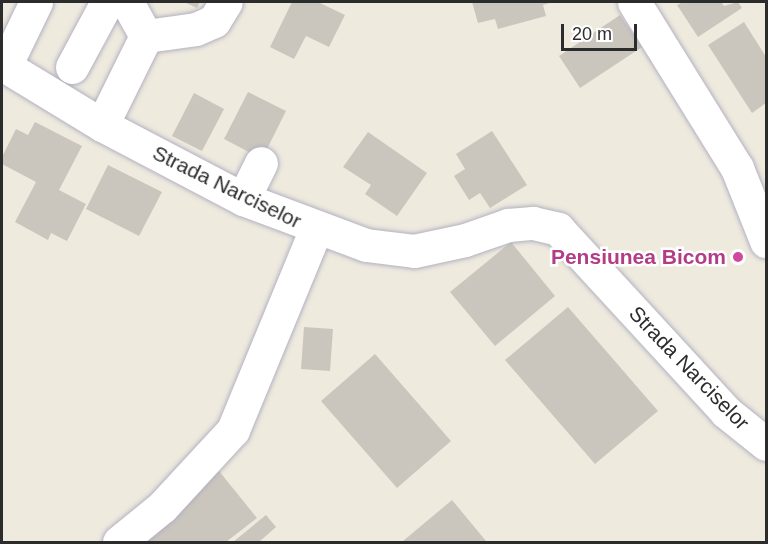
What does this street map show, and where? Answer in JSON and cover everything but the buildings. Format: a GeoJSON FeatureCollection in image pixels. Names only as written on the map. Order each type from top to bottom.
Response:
{"type":"FeatureCollection","features":[{"type":"Feature","properties":{"kind":"street","name":"Strada Narciselor"},"geometry":{"type":"LineString","coordinates":[[36,2],[5,66],[102,125],[243,199],[316,229],[366,245],[414,251],[465,240],[508,225],[533,223],[558,229],[726,412],[766,444]]}},
{"type":"Feature","properties":{"kind":"street"},"geometry":{"type":"LineString","coordinates":[[72,67],[107,2]]}},
{"type":"Feature","properties":{"kind":"street"},"geometry":{"type":"LineString","coordinates":[[127,2],[146,36]]}},
{"type":"Feature","properties":{"kind":"street"},"geometry":{"type":"LineString","coordinates":[[146,36],[196,29],[214,21],[226,2]]}},
{"type":"Feature","properties":{"kind":"street"},"geometry":{"type":"LineString","coordinates":[[634,2],[737,168],[766,241]]}},
{"type":"Feature","properties":{"kind":"street"},"geometry":{"type":"LineString","coordinates":[[102,125],[146,36]]}},
{"type":"Feature","properties":{"kind":"street"},"geometry":{"type":"LineString","coordinates":[[243,199],[261,163]]}},
{"type":"Feature","properties":{"kind":"street"},"geometry":{"type":"LineString","coordinates":[[119,543],[162,507],[232,430],[316,229]]}},
{"type":"Feature","properties":{"kind":"place","name":"Pensiunea Bicom"},"geometry":{"type":"Point","coordinates":[738,257]}}]}
